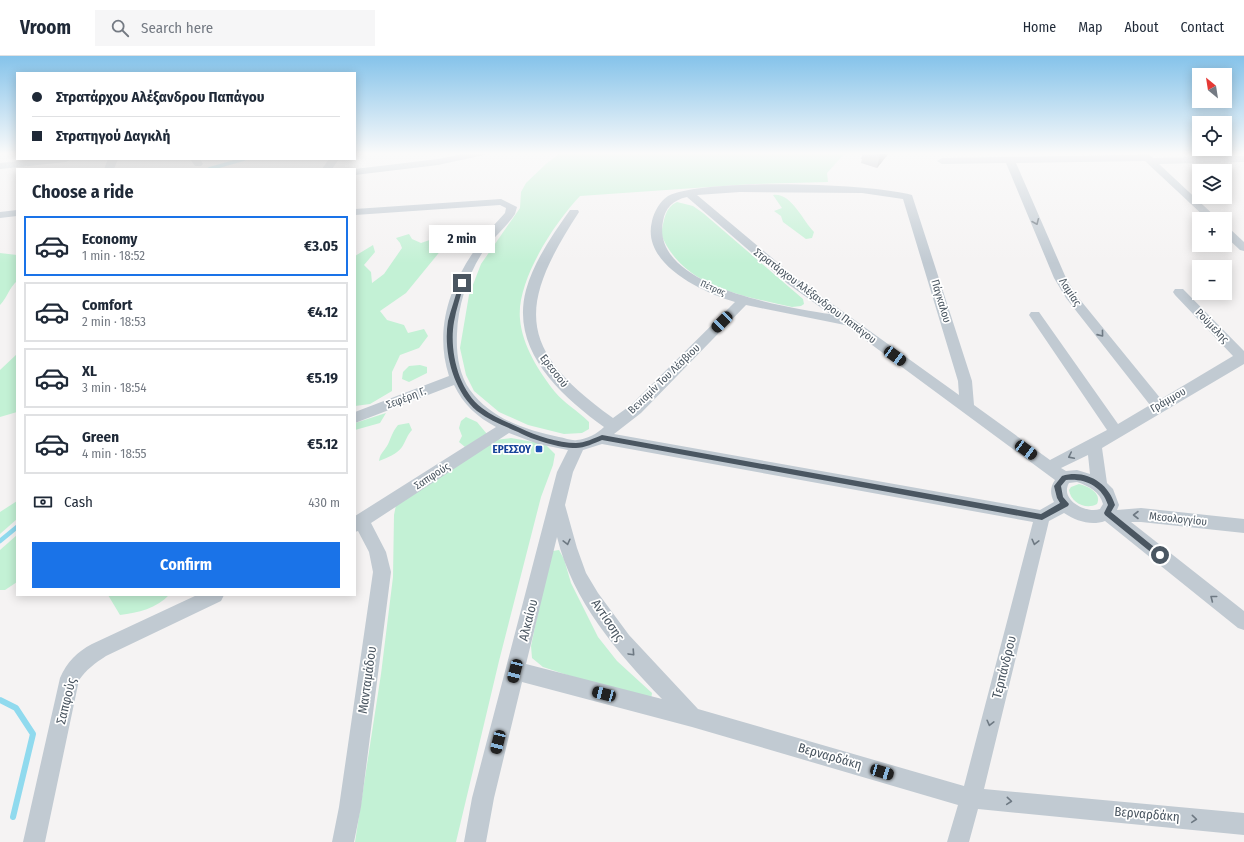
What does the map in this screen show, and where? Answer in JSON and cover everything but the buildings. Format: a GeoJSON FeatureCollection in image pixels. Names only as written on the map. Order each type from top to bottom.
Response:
{"type":"FeatureCollection","features":[{"type":"Feature","properties":{"kind":"street","name":"Πέτρας"},"geometry":{"type":"LineString","coordinates":[[736,190],[688,193],[671,199],[661,209],[656,235],[664,254],[678,270],[701,284],[744,300],[849,322]]}},
{"type":"Feature","properties":{"kind":"street","name":"Πέτρας"},"geometry":{"type":"LineString","coordinates":[[830,190],[900,194],[908,197]]}},
{"type":"Feature","properties":{"kind":"street","name":"Λαμίας"},"geometry":{"type":"LineString","coordinates":[[1023,190],[1060,278],[1068,291],[1159,406]]}},
{"type":"Feature","properties":{"kind":"street"},"geometry":{"type":"LineString","coordinates":[[1182,190],[1206,212]]}},
{"type":"Feature","properties":{"kind":"street","name":"Στρατάρχου Αλέξανδρου Παπάγου"},"geometry":{"type":"LineString","coordinates":[[688,193],[770,264],[1064,478]]}},
{"type":"Feature","properties":{"kind":"street","name":"Πάγκαλου"},"geometry":{"type":"LineString","coordinates":[[908,197],[965,381],[967,407]]}},
{"type":"Feature","properties":{"kind":"street"},"geometry":{"type":"LineString","coordinates":[[356,212],[501,202],[512,206],[510,214],[476,255],[467,271],[455,304],[451,322],[450,346],[457,378],[469,398],[479,409],[509,426],[544,440],[577,446]]}},
{"type":"Feature","properties":{"kind":"street","name":"Ερεσσού"},"geometry":{"type":"LineString","coordinates":[[574,212],[541,268],[531,298],[529,318],[538,352],[554,374],[571,393],[613,426]]}},
{"type":"Feature","properties":{"kind":"street"},"geometry":{"type":"LineString","coordinates":[[0,215],[16,213]]}},
{"type":"Feature","properties":{"kind":"street"},"geometry":{"type":"LineString","coordinates":[[1232,237],[1244,248]]}},
{"type":"Feature","properties":{"kind":"street","name":"Ρούμελης"},"geometry":{"type":"LineString","coordinates":[[1179,292],[1243,358]]}},
{"type":"Feature","properties":{"kind":"street","name":"Βενιαμίν Του Λέσβιου"},"geometry":{"type":"LineString","coordinates":[[577,446],[602,438],[613,426],[636,409],[744,300]]}},
{"type":"Feature","properties":{"kind":"street"},"geometry":{"type":"LineString","coordinates":[[1035,315],[1115,431]]}},
{"type":"Feature","properties":{"kind":"street","name":"Γράμμου"},"geometry":{"type":"LineString","coordinates":[[1049,467],[1094,445],[1115,431],[1243,358]]}},
{"type":"Feature","properties":{"kind":"street","name":"Σεφέρη Γ."},"geometry":{"type":"LineString","coordinates":[[356,418],[457,378]]}},
{"type":"Feature","properties":{"kind":"street","name":"Σαπφούς"},"geometry":{"type":"LineString","coordinates":[[358,524],[509,426]]}},
{"type":"Feature","properties":{"kind":"street"},"geometry":{"type":"LineString","coordinates":[[602,438],[1042,517],[1065,504]]}},
{"type":"Feature","properties":{"kind":"street"},"geometry":{"type":"LineString","coordinates":[[1094,445],[1099,485]]}},
{"type":"Feature","properties":{"kind":"street","name":"Αλκαίου"},"geometry":{"type":"LineString","coordinates":[[475,842],[483,798],[565,472],[577,446]]}},
{"type":"Feature","properties":{"kind":"street"},"geometry":{"type":"LineString","coordinates":[[1110,515],[1111,500],[1099,485],[1077,476],[1064,478],[1058,486],[1058,492],[1065,504],[1079,514],[1087,516],[1095,517],[1110,515],[1244,622]]}},
{"type":"Feature","properties":{"kind":"street","name":"Αντίσσης"},"geometry":{"type":"LineString","coordinates":[[557,504],[570,555],[578,574],[606,619],[628,649],[692,717]]}},
{"type":"Feature","properties":{"kind":"street","name":"Μεσολογγίου"},"geometry":{"type":"LineString","coordinates":[[1110,515],[1141,515],[1244,526]]}},
{"type":"Feature","properties":{"kind":"street","name":"Τερπάνδρου"},"geometry":{"type":"LineString","coordinates":[[958,842],[978,772],[1042,517]]}},
{"type":"Feature","properties":{"kind":"street","name":"Μανταμάδου"},"geometry":{"type":"LineString","coordinates":[[343,842],[350,806],[382,572],[381,559],[376,545],[358,524]]}},
{"type":"Feature","properties":{"kind":"street","name":"Σαπφούς"},"geometry":{"type":"LineString","coordinates":[[34,842],[70,678],[76,667],[85,658],[99,650],[213,596]]}},
{"type":"Feature","properties":{"kind":"street","name":"Βερναρδάκη"},"geometry":{"type":"LineString","coordinates":[[515,671],[692,717],[970,798],[1244,824]]}},
{"type":"Feature","properties":{"kind":"green space"},"geometry":{"type":"Polygon","coordinates":[[[522,190],[671,190],[580,196],[549,236],[539,253],[524,287],[520,304],[520,319],[524,339],[537,367],[549,384],[559,396],[589,422],[589,429],[582,433],[564,434],[528,425],[499,412],[474,391],[466,375],[460,348],[469,295],[481,264],[520,208],[522,190]]]}},
{"type":"Feature","properties":{"kind":"green space"},"geometry":{"type":"Polygon","coordinates":[[[773,195],[779,195],[791,202],[814,232],[812,238],[806,239],[783,222],[781,216],[774,211],[782,208],[773,195]]]}},
{"type":"Feature","properties":{"kind":"green space"},"geometry":{"type":"Polygon","coordinates":[[[677,202],[693,206],[703,213],[803,299],[804,304],[801,306],[792,307],[735,293],[716,286],[683,266],[671,252],[661,234],[664,220],[669,208],[677,202]]]}},
{"type":"Feature","properties":{"kind":"green space"},"geometry":{"type":"Polygon","coordinates":[[[409,234],[412,239],[421,243],[444,235],[451,238],[406,293],[380,311],[387,320],[404,325],[408,333],[424,329],[428,336],[419,348],[400,355],[392,372],[392,391],[370,404],[356,406],[356,255],[373,245],[375,252],[364,265],[371,272],[372,283],[384,274],[402,248],[396,238],[409,234]]]}},
{"type":"Feature","properties":{"kind":"green space"},"geometry":{"type":"Polygon","coordinates":[[[0,253],[16,255],[16,282],[0,305],[0,253]]]}},
{"type":"Feature","properties":{"kind":"green space"},"geometry":{"type":"Polygon","coordinates":[[[16,355],[16,412],[0,417],[0,370],[16,355]]]}},
{"type":"Feature","properties":{"kind":"green space"},"geometry":{"type":"Polygon","coordinates":[[[420,365],[427,367],[427,373],[409,382],[402,379],[403,372],[409,366],[420,365]]]}},
{"type":"Feature","properties":{"kind":"green space"},"geometry":{"type":"Polygon","coordinates":[[[386,413],[380,423],[356,430],[356,423],[386,413]]]}},
{"type":"Feature","properties":{"kind":"green space"},"geometry":{"type":"Polygon","coordinates":[[[466,417],[477,422],[487,434],[465,447],[459,442],[462,436],[459,428],[461,421],[466,417]]]}},
{"type":"Feature","properties":{"kind":"green space"},"geometry":{"type":"Polygon","coordinates":[[[409,423],[412,430],[402,447],[395,454],[379,461],[398,425],[409,423]]]}},
{"type":"Feature","properties":{"kind":"green space"},"geometry":{"type":"Polygon","coordinates":[[[511,438],[545,444],[555,454],[553,465],[541,497],[499,661],[456,842],[355,842],[381,674],[393,577],[394,515],[396,505],[495,440],[511,438]]]}},
{"type":"Feature","properties":{"kind":"green space"},"geometry":{"type":"Polygon","coordinates":[[[1079,484],[1090,488],[1096,493],[1098,497],[1097,504],[1093,506],[1084,506],[1073,499],[1069,490],[1071,487],[1079,484]]]}},
{"type":"Feature","properties":{"kind":"green space"},"geometry":{"type":"Polygon","coordinates":[[[16,502],[16,520],[0,534],[0,512],[16,502]]]}},
{"type":"Feature","properties":{"kind":"green space"},"geometry":{"type":"Polygon","coordinates":[[[16,536],[16,583],[5,590],[0,590],[0,550],[16,536]]]}},
{"type":"Feature","properties":{"kind":"green space"},"geometry":{"type":"Polygon","coordinates":[[[559,550],[564,559],[571,583],[598,637],[617,661],[652,693],[651,700],[637,698],[543,667],[532,658],[531,646],[549,559],[553,551],[559,550]]]}},
{"type":"Feature","properties":{"kind":"green space"},"geometry":{"type":"Polygon","coordinates":[[[109,596],[168,596],[153,607],[134,613],[120,615],[109,596]]]}},
{"type":"Feature","properties":{"kind":"waterway"},"geometry":{"type":"LineString","coordinates":[[0,541],[16,528]]}},
{"type":"Feature","properties":{"kind":"waterway"},"geometry":{"type":"LineString","coordinates":[[0,700],[16,708],[33,734],[13,817]]}},
{"type":"Feature","properties":{"kind":"place","name":"ΕΡΕΣΣΟΥ"},"geometry":{"type":"Point","coordinates":[539,449]}},
{"type":"Feature","properties":{"kind":"route"},"geometry":{"type":"LineString","coordinates":[[462,283],[451,322],[450,346],[452,361],[457,378],[469,398],[479,409],[493,419],[526,433],[544,440],[577,446],[588,441],[602,438],[1042,517],[1065,504],[1060,498],[1058,492],[1060,481],[1070,476],[1077,476],[1099,485],[1111,500],[1110,510],[1107,513],[1160,555]]}}]}
